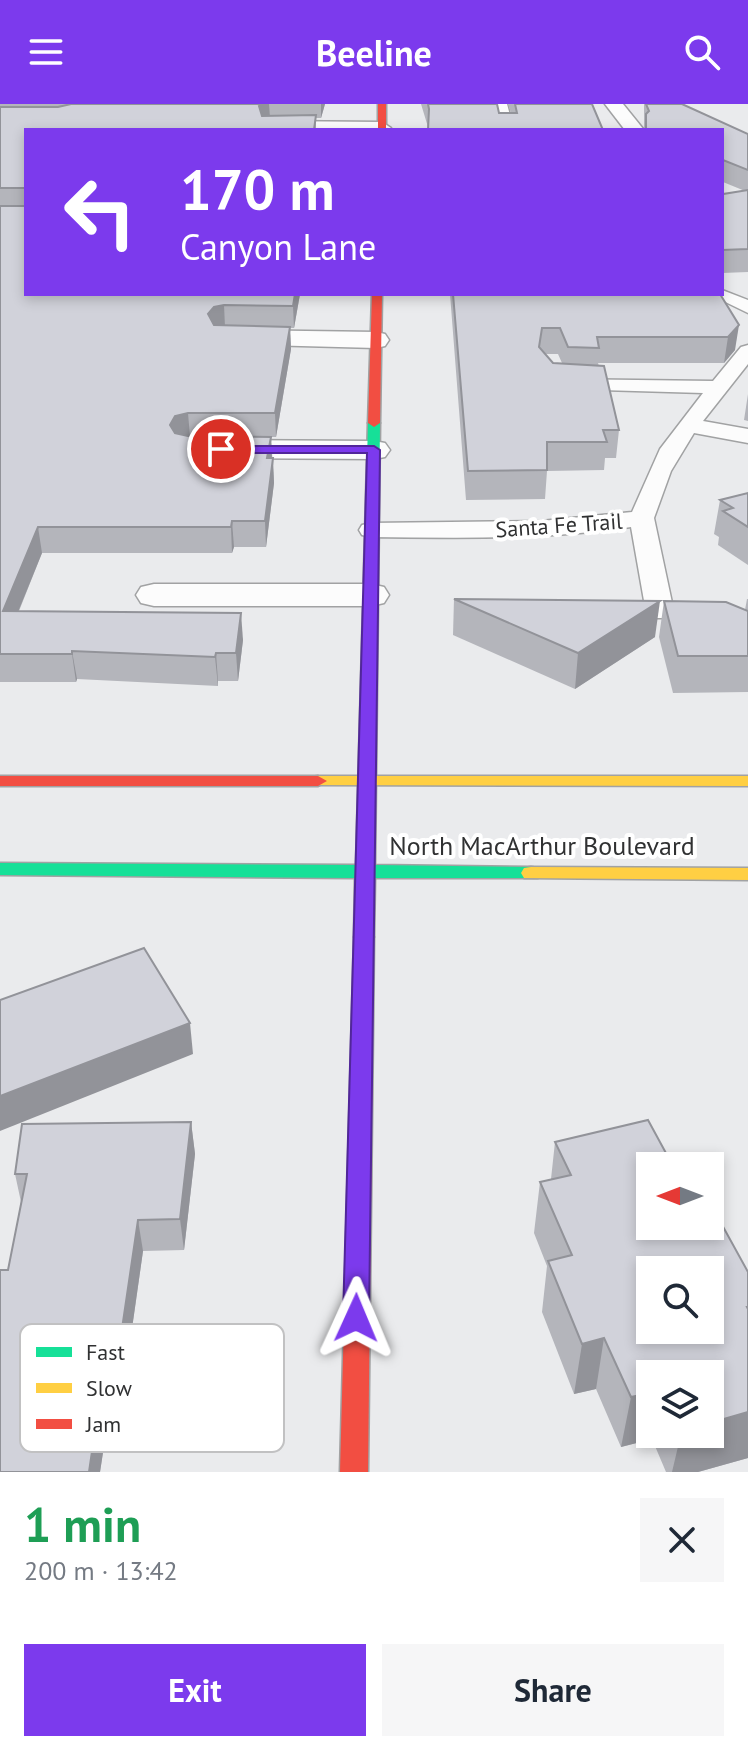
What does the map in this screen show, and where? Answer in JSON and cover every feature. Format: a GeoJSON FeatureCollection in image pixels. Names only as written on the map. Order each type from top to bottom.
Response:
{"type":"FeatureCollection","features":[{"type":"Feature","properties":{"kind":"street"},"geometry":{"type":"LineString","coordinates":[[382,104],[382,128]]}},
{"type":"Feature","properties":{"kind":"street"},"geometry":{"type":"LineString","coordinates":[[614,104],[633,128]]}},
{"type":"Feature","properties":{"kind":"street"},"geometry":{"type":"LineString","coordinates":[[270,127],[326,128]]}},
{"type":"Feature","properties":{"kind":"street"},"geometry":{"type":"LineString","coordinates":[[354,1472],[377,296]]}},
{"type":"Feature","properties":{"kind":"street"},"geometry":{"type":"LineString","coordinates":[[225,338],[376,340]]}},
{"type":"Feature","properties":{"kind":"street"},"geometry":{"type":"LineString","coordinates":[[191,449],[374,450]]}},
{"type":"Feature","properties":{"kind":"street"},"geometry":{"type":"LineString","coordinates":[[154,595],[371,595]]}},
{"type":"Feature","properties":{"kind":"street"},"geometry":{"type":"LineString","coordinates":[[0,781],[748,781]]}},
{"type":"Feature","properties":{"kind":"street","name":"North MacArthur Boulevard"},"geometry":{"type":"LineString","coordinates":[[0,869],[748,874]]}},
{"type":"Feature","properties":{"kind":"lane"},"geometry":{"type":"LineString","coordinates":[[501,104],[507,128]]}},
{"type":"Feature","properties":{"kind":"lane"},"geometry":{"type":"LineString","coordinates":[[724,295],[748,296]]}},
{"type":"Feature","properties":{"kind":"lane"},"geometry":{"type":"LineString","coordinates":[[721,296],[748,307]]}},
{"type":"Feature","properties":{"kind":"lane","name":"Santa Fe Trail"},"geometry":{"type":"LineString","coordinates":[[371,530],[488,531],[592,527],[642,518],[649,489],[665,457],[748,351]]}},
{"type":"Feature","properties":{"kind":"lane"},"geometry":{"type":"LineString","coordinates":[[549,371],[559,382],[578,385],[720,387]]}},
{"type":"Feature","properties":{"kind":"lane"},"geometry":{"type":"LineString","coordinates":[[688,425],[748,436]]}},
{"type":"Feature","properties":{"kind":"lane"},"geometry":{"type":"LineString","coordinates":[[642,518],[660,612]]}},
{"type":"Feature","properties":{"kind":"building"},"geometry":{"type":"Polygon","coordinates":[[[71,104],[264,104],[259,106],[262,116],[316,115],[314,128],[24,128],[24,188],[0,188],[0,107],[58,107],[71,104]]]}},
{"type":"Feature","properties":{"kind":"building"},"geometry":{"type":"Polygon","coordinates":[[[428,104],[497,104],[499,113],[517,113],[515,104],[592,104],[602,128],[428,128],[428,104]]]}},
{"type":"Feature","properties":{"kind":"building"},"geometry":{"type":"Polygon","coordinates":[[[646,104],[682,104],[748,134],[748,170],[724,160],[724,128],[646,128],[646,114],[649,111],[646,104]]]}},
{"type":"Feature","properties":{"kind":"building"},"geometry":{"type":"Polygon","coordinates":[[[748,190],[748,249],[724,250],[724,194],[748,190]]]}},
{"type":"Feature","properties":{"kind":"building"},"geometry":{"type":"Polygon","coordinates":[[[0,206],[24,206],[24,296],[295,296],[293,306],[224,305],[214,307],[208,314],[214,325],[290,327],[275,413],[188,413],[175,416],[170,425],[175,433],[188,436],[271,437],[267,458],[273,458],[265,521],[232,521],[231,527],[38,527],[3,611],[241,613],[236,653],[216,653],[215,657],[72,651],[72,654],[0,654],[0,206]]]}},
{"type":"Feature","properties":{"kind":"building"},"geometry":{"type":"Polygon","coordinates":[[[453,296],[721,296],[739,325],[728,337],[597,337],[599,348],[568,347],[560,328],[542,328],[539,347],[553,363],[604,366],[619,430],[603,430],[607,442],[547,442],[547,470],[468,471],[453,296]]]}},
{"type":"Feature","properties":{"kind":"building"},"geometry":{"type":"Polygon","coordinates":[[[748,493],[748,527],[723,511],[733,508],[720,500],[748,493]]]}},
{"type":"Feature","properties":{"kind":"building"},"geometry":{"type":"Polygon","coordinates":[[[454,599],[660,601],[578,653],[454,599]]]}},
{"type":"Feature","properties":{"kind":"building"},"geometry":{"type":"Polygon","coordinates":[[[664,601],[726,602],[748,611],[748,656],[678,656],[664,601]]]}},
{"type":"Feature","properties":{"kind":"building"},"geometry":{"type":"Polygon","coordinates":[[[144,948],[190,1023],[0,1096],[0,1000],[144,948]]]}},
{"type":"Feature","properties":{"kind":"building"},"geometry":{"type":"Polygon","coordinates":[[[648,1120],[665,1152],[636,1152],[636,1240],[724,1240],[724,1228],[748,1272],[748,1412],[724,1419],[724,1360],[636,1360],[636,1396],[631,1397],[604,1338],[582,1344],[548,1261],[572,1255],[540,1182],[571,1175],[555,1142],[648,1120]]]}},
{"type":"Feature","properties":{"kind":"building"},"geometry":{"type":"Polygon","coordinates":[[[191,1122],[180,1219],[138,1220],[123,1324],[20,1324],[20,1452],[92,1452],[89,1472],[0,1472],[0,1270],[8,1270],[27,1174],[15,1174],[22,1124],[191,1122]]]}},
{"type":"Feature","properties":{"kind":"traffic: fast"},"geometry":{"type":"LineString","coordinates":[[364,937],[374,423]]}},
{"type":"Feature","properties":{"kind":"traffic: fast"},"geometry":{"type":"LineString","coordinates":[[0,869],[531,873]]}},
{"type":"Feature","properties":{"kind":"traffic: slow"},"geometry":{"type":"LineString","coordinates":[[318,781],[748,781]]}},
{"type":"Feature","properties":{"kind":"traffic: slow"},"geometry":{"type":"LineString","coordinates":[[531,873],[748,874]]}},
{"type":"Feature","properties":{"kind":"traffic: jam"},"geometry":{"type":"LineString","coordinates":[[382,104],[382,128]]}},
{"type":"Feature","properties":{"kind":"traffic: jam"},"geometry":{"type":"LineString","coordinates":[[374,423],[377,296]]}},
{"type":"Feature","properties":{"kind":"traffic: jam"},"geometry":{"type":"LineString","coordinates":[[0,781],[318,781]]}},
{"type":"Feature","properties":{"kind":"traffic: jam"},"geometry":{"type":"LineString","coordinates":[[354,1472],[364,937]]}},
{"type":"Feature","properties":{"kind":"route"},"geometry":{"type":"LineString","coordinates":[[221,449],[374,450],[356,1318]]}}]}
